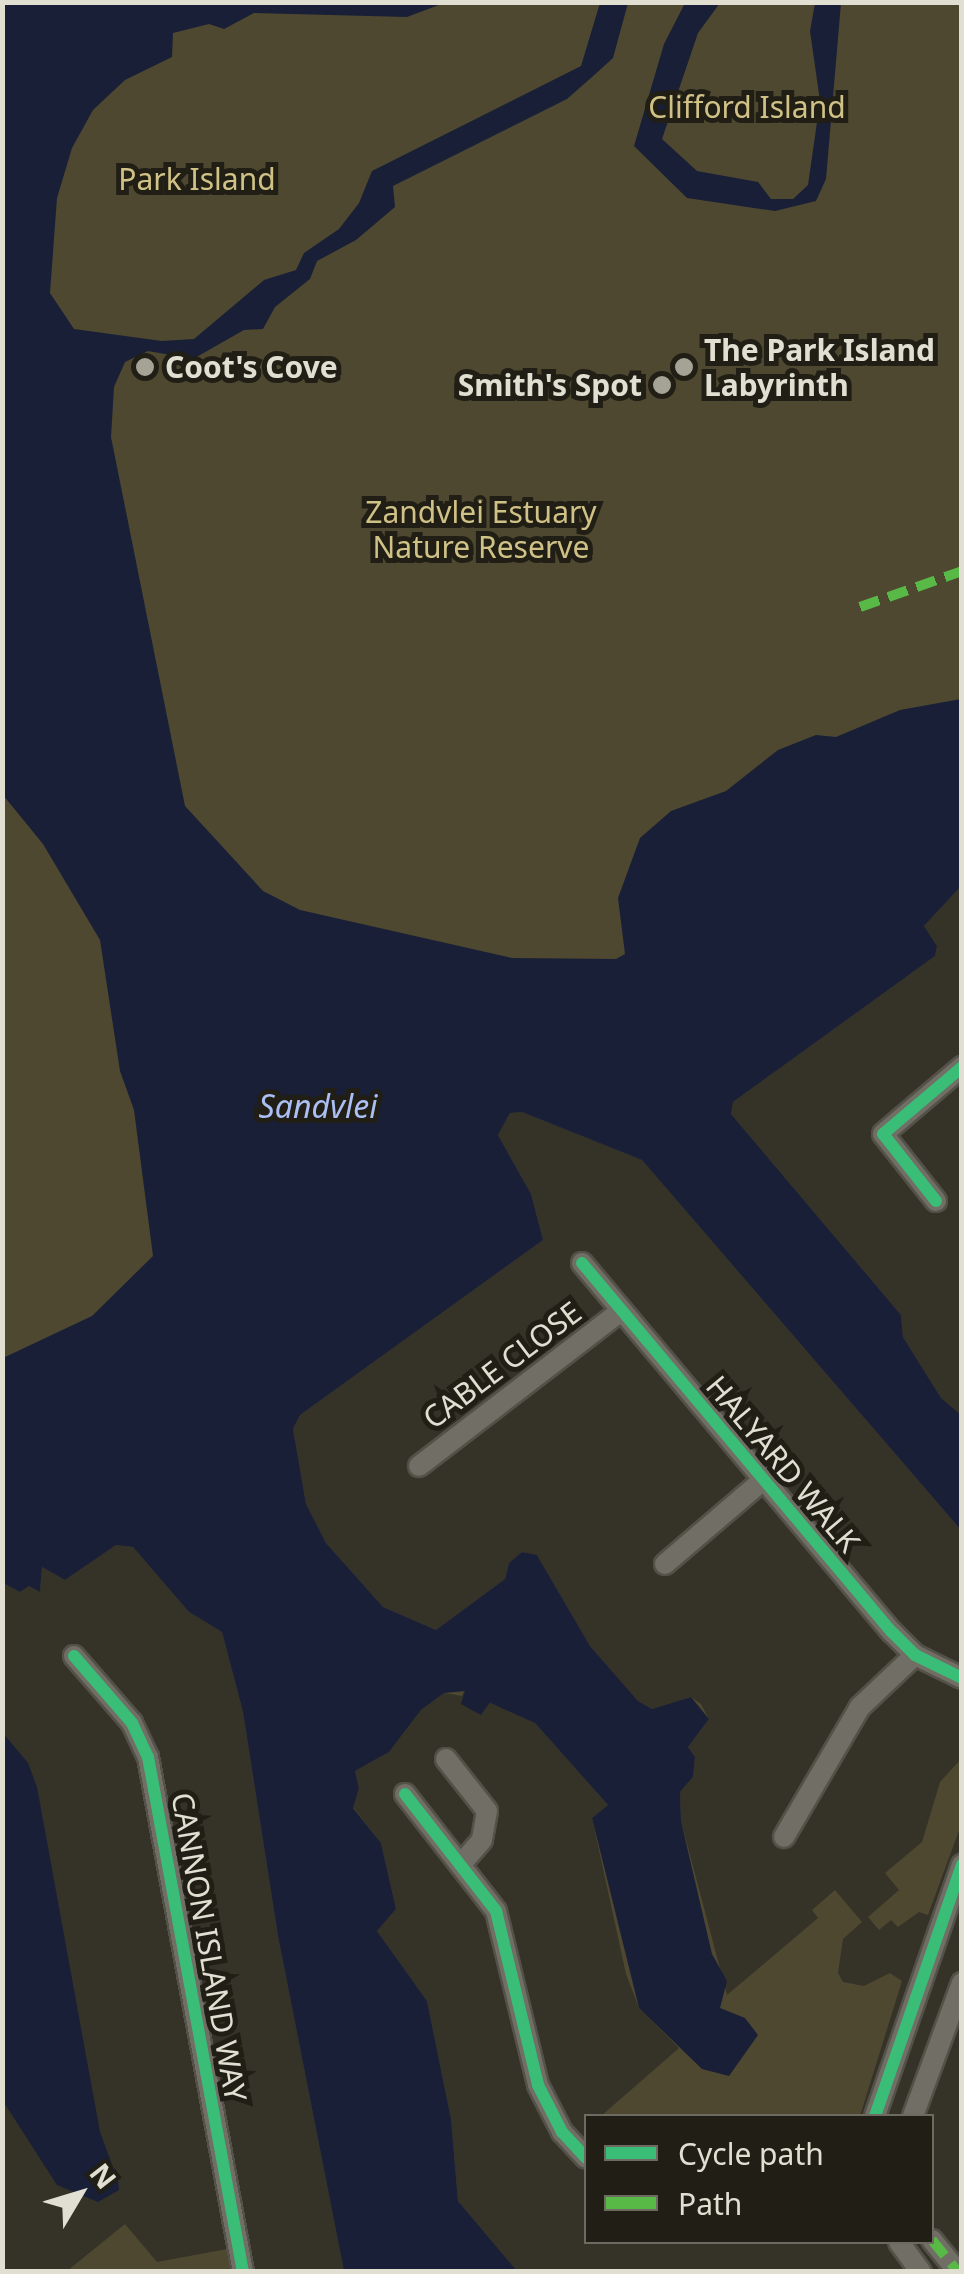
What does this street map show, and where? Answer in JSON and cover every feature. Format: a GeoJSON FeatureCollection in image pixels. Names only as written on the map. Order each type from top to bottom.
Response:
{"type":"FeatureCollection","features":[{"type":"Feature","properties":{"kind":"street"},"geometry":{"type":"LineString","coordinates":[[936,1201],[883,1140],[886,1130],[962,1068]]}},
{"type":"Feature","properties":{"kind":"street","name":"HALYARD WALK"},"geometry":{"type":"LineString","coordinates":[[582,1264],[915,1655],[962,1678]]}},
{"type":"Feature","properties":{"kind":"street","name":"CABLE CLOSE"},"geometry":{"type":"LineString","coordinates":[[419,1466],[621,1311]]}},
{"type":"Feature","properties":{"kind":"street"},"geometry":{"type":"LineString","coordinates":[[665,1564],[763,1480]]}},
{"type":"Feature","properties":{"kind":"street"},"geometry":{"type":"LineString","coordinates":[[784,1836],[860,1707],[915,1655]]}},
{"type":"Feature","properties":{"kind":"street","name":"CANNON ISLAND WAY"},"geometry":{"type":"LineString","coordinates":[[74,1656],[132,1724],[148,1756],[243,2272]]}},
{"type":"Feature","properties":{"kind":"street"},"geometry":{"type":"LineString","coordinates":[[446,1759],[487,1810],[482,1840],[460,1865]]}},
{"type":"Feature","properties":{"kind":"street"},"geometry":{"type":"LineString","coordinates":[[405,1794],[501,1920],[546,2103],[584,2155]]}},
{"type":"Feature","properties":{"kind":"street"},"geometry":{"type":"LineString","coordinates":[[876,2114],[962,1865]]}},
{"type":"Feature","properties":{"kind":"street"},"geometry":{"type":"LineString","coordinates":[[915,2114],[962,1983]]}},
{"type":"Feature","properties":{"kind":"street"},"geometry":{"type":"LineString","coordinates":[[934,2242],[953,2266]]}},
{"type":"Feature","properties":{"kind":"street"},"geometry":{"type":"LineString","coordinates":[[901,2244],[922,2272]]}},
{"type":"Feature","properties":{"kind":"green space","name":"Zandvlei Estuary Nature Reserve"},"geometry":{"type":"Polygon","coordinates":[[[3,3],[961,3],[961,886],[924,926],[937,946],[935,956],[733,1102],[731,1114],[901,1315],[903,1337],[941,1398],[961,1415],[961,1530],[642,1160],[522,1112],[510,1113],[498,1135],[531,1194],[543,1240],[300,1415],[293,1429],[306,1504],[326,1543],[383,1607],[436,1630],[505,1579],[509,1563],[522,1552],[537,1555],[590,1646],[638,1701],[652,1709],[691,1697],[701,1704],[709,1719],[688,1747],[695,1757],[693,1777],[680,1792],[681,1821],[727,1995],[818,1918],[812,1910],[835,1890],[862,1922],[843,1939],[838,1973],[843,1982],[864,1986],[890,1973],[902,1981],[861,2114],[603,2114],[679,2048],[639,2008],[626,1974],[592,1818],[608,1805],[535,1723],[464,1691],[462,1696],[444,1693],[421,1710],[389,1752],[355,1771],[359,1788],[353,1807],[381,1843],[396,1909],[377,1931],[427,2001],[451,2119],[458,2201],[517,2271],[344,2271],[278,1936],[243,1712],[222,1632],[189,1612],[133,1547],[116,1545],[65,1580],[42,1567],[40,1592],[29,1586],[20,1592],[3,1583],[3,3]]]}},
{"type":"Feature","properties":{"kind":"green space"},"geometry":{"type":"Polygon","coordinates":[[[961,1759],[961,1825],[928,1915],[919,1912],[898,1927],[891,1920],[879,1930],[868,1917],[899,1890],[885,1873],[922,1842],[940,1782],[961,1759]]]}},
{"type":"Feature","properties":{"kind":"green space"},"geometry":{"type":"Polygon","coordinates":[[[125,2224],[157,2262],[227,2249],[231,2271],[67,2271],[125,2224]]]}},
{"type":"Feature","properties":{"kind":"water","name":"Sandvlei"},"geometry":{"type":"Polygon","coordinates":[[[3,2],[444,3],[407,17],[254,13],[224,29],[209,24],[173,33],[172,57],[125,80],[93,110],[72,148],[57,198],[50,293],[74,329],[162,341],[194,339],[264,280],[296,270],[304,253],[339,229],[359,203],[372,171],[581,66],[600,3],[628,3],[613,58],[592,77],[567,99],[393,186],[395,207],[356,240],[317,261],[310,279],[275,307],[263,329],[244,330],[193,359],[148,351],[125,362],[114,387],[111,437],[185,806],[263,891],[300,910],[512,958],[616,959],[625,954],[618,898],[640,838],[671,811],[726,791],[778,750],[816,735],[836,737],[900,710],[961,699],[961,886],[924,926],[937,946],[935,956],[733,1102],[731,1114],[901,1315],[903,1337],[941,1398],[961,1415],[961,1530],[642,1160],[522,1112],[510,1113],[498,1135],[531,1194],[543,1240],[300,1415],[293,1429],[306,1504],[326,1543],[383,1607],[436,1630],[505,1579],[509,1563],[522,1552],[537,1555],[590,1646],[638,1701],[652,1709],[691,1697],[709,1719],[688,1747],[695,1757],[693,1777],[680,1792],[681,1821],[712,1954],[727,1981],[720,2008],[745,2018],[758,2035],[729,2076],[702,2069],[639,2008],[592,1818],[608,1805],[535,1723],[490,1702],[481,1715],[461,1704],[465,1691],[444,1693],[421,1710],[389,1752],[355,1771],[359,1788],[353,1808],[381,1843],[396,1909],[377,1931],[427,2001],[451,2119],[458,2201],[517,2271],[344,2271],[278,1936],[243,1712],[222,1632],[189,1612],[133,1547],[116,1545],[65,1580],[42,1567],[40,1592],[29,1586],[20,1592],[3,1583],[3,1358],[92,1316],[153,1256],[134,1110],[120,1071],[100,940],[43,844],[3,795],[3,2]]]}},
{"type":"Feature","properties":{"kind":"water"},"geometry":{"type":"Polygon","coordinates":[[[685,3],[720,3],[698,33],[662,139],[697,171],[758,182],[771,199],[793,199],[808,185],[820,101],[810,31],[815,3],[841,3],[826,179],[816,201],[775,211],[687,198],[634,146],[664,44],[685,3]]]}},
{"type":"Feature","properties":{"kind":"water"},"geometry":{"type":"Polygon","coordinates":[[[3,1733],[28,1763],[37,1787],[100,2132],[118,2181],[119,2190],[98,2202],[57,2185],[3,2101],[3,1733]]]}},
{"type":"Feature","properties":{"kind":"marked path"},"geometry":{"type":"LineString","coordinates":[[860,607],[962,571]]}},
{"type":"Feature","properties":{"kind":"marked path"},"geometry":{"type":"LineString","coordinates":[[934,2242],[958,2272]]}},
{"type":"Feature","properties":{"kind":"cycle path"},"geometry":{"type":"LineString","coordinates":[[936,1201],[883,1134],[962,1067]]}},
{"type":"Feature","properties":{"kind":"cycle path"},"geometry":{"type":"LineString","coordinates":[[582,1263],[892,1632],[915,1655],[962,1678]]}},
{"type":"Feature","properties":{"kind":"cycle path"},"geometry":{"type":"LineString","coordinates":[[74,1656],[132,1723],[148,1757],[243,2272]]}},
{"type":"Feature","properties":{"kind":"cycle path"},"geometry":{"type":"LineString","coordinates":[[405,1794],[496,1911],[538,2085],[562,2132],[584,2156]]}},
{"type":"Feature","properties":{"kind":"cycle path"},"geometry":{"type":"LineString","coordinates":[[876,2114],[962,1865]]}},
{"type":"Feature","properties":{"kind":"place","name":"Coot's Cove"},"geometry":{"type":"Point","coordinates":[145,367]}},
{"type":"Feature","properties":{"kind":"place","name":"The Park Island Labyrinth"},"geometry":{"type":"Point","coordinates":[684,367]}},
{"type":"Feature","properties":{"kind":"place","name":"Smith's Spot"},"geometry":{"type":"Point","coordinates":[662,385]}},
{"type":"Feature","properties":{"kind":"park label","name":"Clifford Island"},"geometry":{"type":"Point","coordinates":[747,107]}},
{"type":"Feature","properties":{"kind":"park label","name":"Park Island"},"geometry":{"type":"Point","coordinates":[197,179]}}]}
